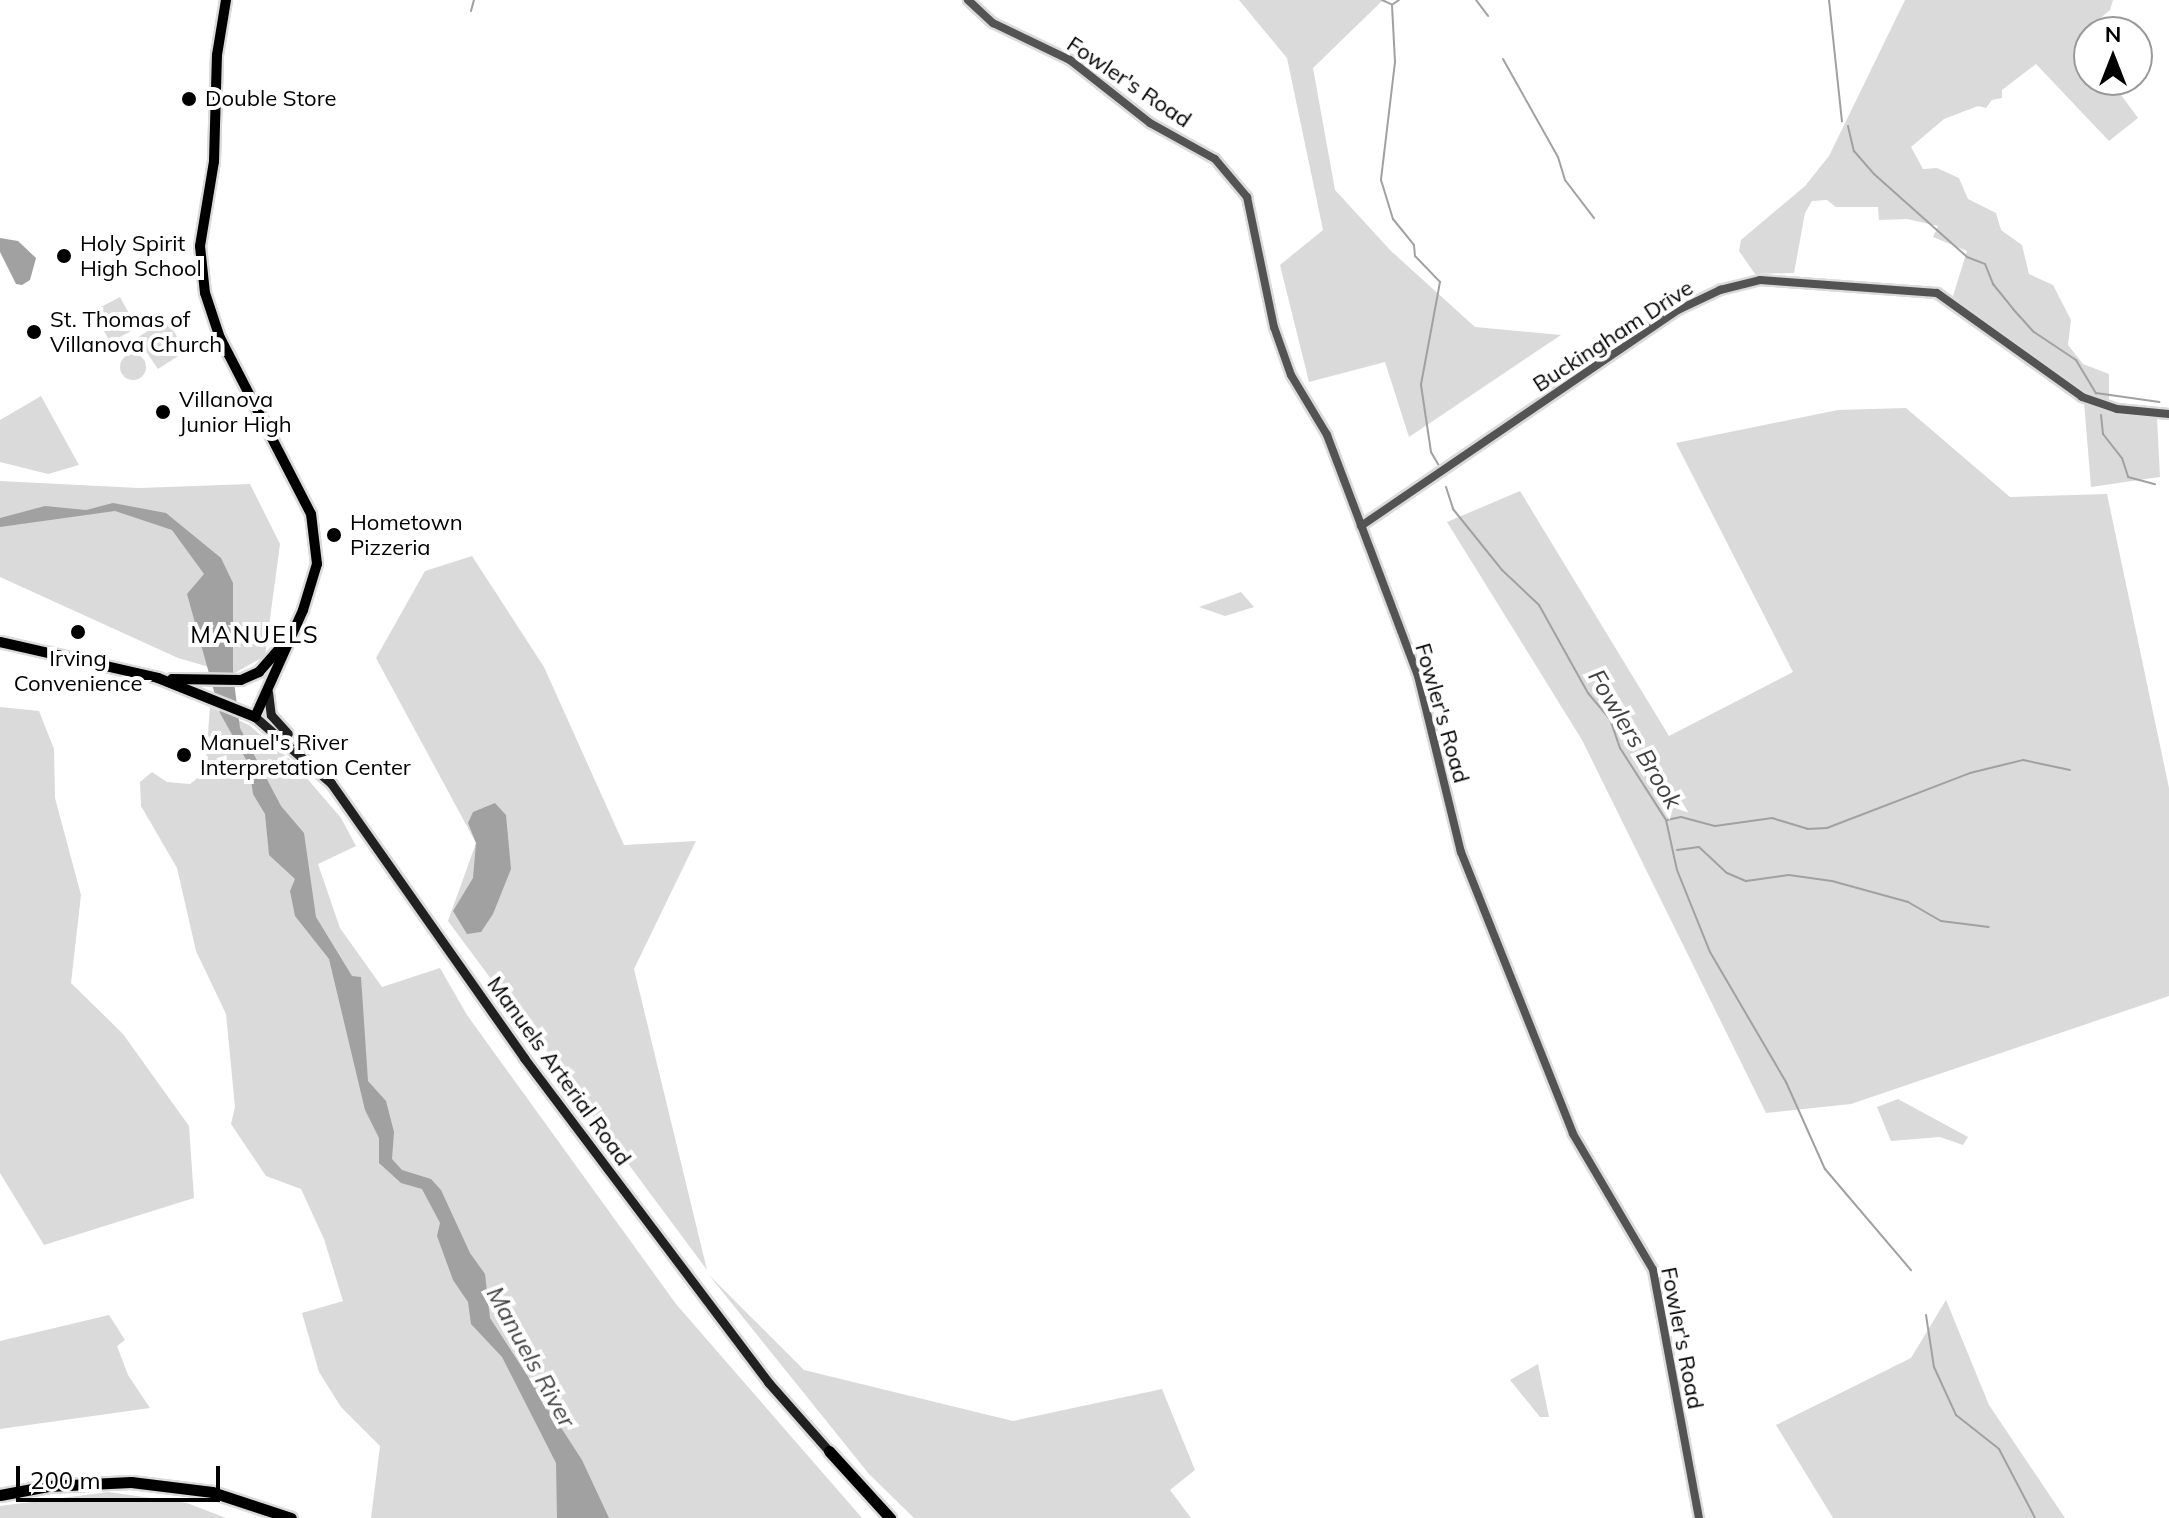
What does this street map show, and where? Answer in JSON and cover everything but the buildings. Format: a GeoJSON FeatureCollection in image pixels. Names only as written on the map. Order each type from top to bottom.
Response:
{"type":"FeatureCollection","features":[{"type":"Feature","properties":{"kind":"highway"},"geometry":{"type":"LineString","coordinates":[[829,1451],[879,1518]]}},
{"type":"Feature","properties":{"kind":"highway"},"geometry":{"type":"LineString","coordinates":[[829,1451],[890,1518]]}},
{"type":"Feature","properties":{"kind":"highway"},"geometry":{"type":"LineString","coordinates":[[0,1495],[48,1486],[131,1482],[212,1492],[291,1518]]}},
{"type":"Feature","properties":{"kind":"main road"},"geometry":{"type":"LineString","coordinates":[[158,678],[255,717],[293,632],[317,564],[311,514],[220,338],[205,293],[200,246],[214,161],[217,55],[226,0]]}},
{"type":"Feature","properties":{"kind":"main road"},"geometry":{"type":"LineString","coordinates":[[0,642],[158,678],[202,682],[241,680],[259,672],[293,632]]}},
{"type":"Feature","properties":{"kind":"main road"},"geometry":{"type":"LineString","coordinates":[[268,692],[271,715],[304,756]]}},
{"type":"Feature","properties":{"kind":"main road","name":"Manuels Arterial Road"},"geometry":{"type":"LineString","coordinates":[[255,717],[304,756],[375,843],[561,1107],[768,1382],[829,1451]]}},
{"type":"Feature","properties":{"kind":"street","name":"Fowler's Road"},"geometry":{"type":"LineString","coordinates":[[968,0],[999,26],[1074,62],[1150,123],[1215,159],[1239,182],[1253,212],[1266,298],[1291,375],[1327,435],[1418,676],[1461,852],[1573,1134],[1653,1270],[1699,1518]]}},
{"type":"Feature","properties":{"kind":"street","name":"Buckingham Drive"},"geometry":{"type":"LineString","coordinates":[[1361,526],[1678,310],[1720,290],[1760,280],[1937,293],[2082,397],[2117,409],[2169,414]]}},
{"type":"Feature","properties":{"kind":"shaded area"},"geometry":{"type":"Polygon","coordinates":[[[1239,0],[1383,0],[1313,68],[1335,190],[1391,251],[1475,327],[1561,335],[1409,437],[1385,362],[1309,382],[1280,265],[1323,230],[1287,58],[1239,0]]]}},
{"type":"Feature","properties":{"kind":"shaded area"},"geometry":{"type":"Polygon","coordinates":[[[1905,0],[2113,0],[2110,10],[2103,16],[2073,16],[2073,96],[2122,96],[2138,118],[2109,141],[2036,64],[2002,90],[2002,98],[1992,100],[1986,108],[1978,106],[1944,119],[1911,147],[1923,169],[1937,168],[1959,178],[1968,199],[1996,213],[2001,230],[2022,245],[2029,274],[2053,285],[2071,320],[2068,345],[2083,364],[2109,374],[2109,403],[2066,382],[1953,296],[1967,251],[1933,237],[1938,226],[1907,219],[1879,220],[1878,207],[1836,207],[1827,200],[1812,201],[1805,213],[1794,273],[1755,274],[1739,251],[1741,240],[1805,186],[1829,156],[1905,0]]]}},
{"type":"Feature","properties":{"kind":"shaded area"},"geometry":{"type":"Polygon","coordinates":[[[0,238],[18,241],[36,258],[30,280],[22,285],[16,284],[0,252],[0,238]]]}},
{"type":"Feature","properties":{"kind":"shaded area"},"geometry":{"type":"Polygon","coordinates":[[[120,297],[137,328],[110,342],[93,311],[120,297]]]}},
{"type":"Feature","properties":{"kind":"shaded area"},"geometry":{"type":"Polygon","coordinates":[[[166,319],[186,351],[158,369],[137,338],[166,319]]]}},
{"type":"Feature","properties":{"kind":"shaded area"},"geometry":{"type":"Polygon","coordinates":[[[133,354],[142,358],[146,367],[142,376],[133,380],[124,376],[120,367],[124,358],[133,354]]]}},
{"type":"Feature","properties":{"kind":"shaded area"},"geometry":{"type":"Polygon","coordinates":[[[41,396],[79,465],[48,474],[0,462],[0,420],[41,396]]]}},
{"type":"Feature","properties":{"kind":"shaded area"},"geometry":{"type":"Polygon","coordinates":[[[2084,402],[2106,411],[2157,418],[2160,477],[2091,487],[2084,402]]]}},
{"type":"Feature","properties":{"kind":"shaded area"},"geometry":{"type":"Polygon","coordinates":[[[1906,408],[2010,497],[2107,494],[2169,788],[2169,996],[1851,1104],[1766,1113],[1582,740],[1447,522],[1520,491],[1669,736],[1793,672],[1676,443],[1838,410],[1906,408]]]}},
{"type":"Feature","properties":{"kind":"shaded area"},"geometry":{"type":"Polygon","coordinates":[[[0,481],[139,488],[250,484],[280,544],[265,656],[233,674],[178,658],[0,577],[0,481]]]}},
{"type":"Feature","properties":{"kind":"shaded area"},"geometry":{"type":"Polygon","coordinates":[[[113,503],[166,513],[221,558],[233,583],[233,674],[240,728],[281,806],[304,833],[316,917],[352,976],[361,977],[368,1081],[386,1101],[394,1132],[392,1159],[402,1170],[431,1179],[441,1190],[470,1253],[485,1274],[490,1318],[582,1460],[609,1518],[557,1518],[556,1463],[502,1357],[471,1324],[468,1302],[453,1280],[437,1236],[440,1223],[422,1189],[401,1183],[379,1163],[379,1138],[365,1110],[329,959],[295,916],[290,891],[295,879],[269,855],[265,814],[253,794],[249,765],[220,713],[187,594],[204,574],[172,530],[115,511],[0,527],[0,518],[45,506],[86,510],[113,503]]]}},
{"type":"Feature","properties":{"kind":"shaded area"},"geometry":{"type":"Polygon","coordinates":[[[472,556],[544,667],[624,845],[696,841],[634,969],[707,1270],[448,921],[476,843],[376,658],[425,571],[472,556]]]}},
{"type":"Feature","properties":{"kind":"shaded area"},"geometry":{"type":"Polygon","coordinates":[[[1241,592],[1254,607],[1225,616],[1199,607],[1241,592]]]}},
{"type":"Feature","properties":{"kind":"shaded area"},"geometry":{"type":"Polygon","coordinates":[[[0,707],[39,711],[54,749],[55,798],[81,895],[71,983],[123,1034],[189,1126],[194,1198],[44,1245],[0,1173],[0,707]]]}},
{"type":"Feature","properties":{"kind":"shaded area"},"geometry":{"type":"Polygon","coordinates":[[[210,707],[249,725],[293,762],[341,818],[356,846],[318,864],[340,928],[382,987],[440,968],[467,1015],[676,1304],[862,1518],[371,1518],[380,1446],[341,1407],[319,1372],[302,1313],[343,1301],[324,1239],[301,1189],[266,1176],[231,1124],[235,1107],[226,1014],[196,951],[177,868],[141,806],[140,782],[152,772],[167,782],[190,784],[205,772],[210,707]]]}},
{"type":"Feature","properties":{"kind":"shaded area"},"geometry":{"type":"Polygon","coordinates":[[[495,803],[506,815],[511,869],[493,914],[481,932],[467,934],[453,911],[473,878],[476,843],[468,823],[473,812],[495,803]]]}},
{"type":"Feature","properties":{"kind":"shaded area"},"geometry":{"type":"Polygon","coordinates":[[[1898,1099],[1968,1137],[1963,1145],[1940,1137],[1891,1141],[1877,1107],[1898,1099]]]}},
{"type":"Feature","properties":{"kind":"shaded area"},"geometry":{"type":"Polygon","coordinates":[[[709,1275],[804,1370],[1013,1421],[1162,1389],[1195,1470],[1170,1490],[1191,1518],[914,1518],[869,1474],[709,1275]]]}},
{"type":"Feature","properties":{"kind":"shaded area"},"geometry":{"type":"Polygon","coordinates":[[[1946,1300],[1989,1405],[2065,1518],[1833,1518],[1776,1425],[1911,1358],[1946,1300]]]}},
{"type":"Feature","properties":{"kind":"shaded area"},"geometry":{"type":"Polygon","coordinates":[[[109,1315],[125,1340],[117,1346],[128,1375],[150,1408],[0,1429],[0,1341],[109,1315]]]}},
{"type":"Feature","properties":{"kind":"shaded area"},"geometry":{"type":"Polygon","coordinates":[[[1538,1364],[1549,1417],[1540,1417],[1510,1380],[1538,1364]]]}},
{"type":"Feature","properties":{"kind":"shaded area"},"geometry":{"type":"Polygon","coordinates":[[[108,1492],[187,1503],[226,1518],[0,1518],[0,1506],[108,1492]]]}},
{"type":"Feature","properties":{"kind":"waterway"},"geometry":{"type":"LineString","coordinates":[[471,11],[474,0]]}},
{"type":"Feature","properties":{"kind":"waterway","name":"Fowlers Brook"},"geometry":{"type":"LineString","coordinates":[[1382,0],[1391,4]]}},
{"type":"Feature","properties":{"kind":"waterway"},"geometry":{"type":"LineString","coordinates":[[1393,4],[1399,0]]}},
{"type":"Feature","properties":{"kind":"waterway"},"geometry":{"type":"LineString","coordinates":[[1476,0],[1488,16]]}},
{"type":"Feature","properties":{"kind":"waterway"},"geometry":{"type":"LineString","coordinates":[[1829,0],[1842,121]]}},
{"type":"Feature","properties":{"kind":"waterway","name":"Fowlers Brook"},"geometry":{"type":"LineString","coordinates":[[1392,5],[1395,62],[1381,180],[1393,219],[1414,245],[1415,256],[1440,282],[1421,385],[1431,452],[1439,466]]}},
{"type":"Feature","properties":{"kind":"waterway"},"geometry":{"type":"LineString","coordinates":[[1503,59],[1558,157],[1565,180],[1594,218]]}},
{"type":"Feature","properties":{"kind":"waterway"},"geometry":{"type":"LineString","coordinates":[[1848,126],[1854,151],[1874,174],[1967,257],[1985,264],[1993,284],[2013,309],[2034,332],[2076,360],[2096,393],[2159,402]]}},
{"type":"Feature","properties":{"kind":"waterway"},"geometry":{"type":"LineString","coordinates":[[2101,415],[2103,434],[2122,458],[2128,477],[2155,484]]}},
{"type":"Feature","properties":{"kind":"waterway","name":"Fowlers Brook"},"geometry":{"type":"LineString","coordinates":[[1446,487],[1453,509],[1502,570],[1539,605],[1588,693],[1610,719],[1620,748],[1666,820],[1677,870],[1710,952],[1786,1082],[1825,1169],[1911,1270]]}},
{"type":"Feature","properties":{"kind":"waterway"},"geometry":{"type":"LineString","coordinates":[[1667,820],[1681,817],[1715,826],[1772,818],[1807,829],[1827,828],[1970,773],[2023,760],[2070,770]]}},
{"type":"Feature","properties":{"kind":"waterway"},"geometry":{"type":"LineString","coordinates":[[1677,850],[1699,847],[1727,873],[1746,881],[1789,875],[1832,881],[1908,902],[1941,921],[1989,927]]}},
{"type":"Feature","properties":{"kind":"waterway","name":"Fowlers Brook"},"geometry":{"type":"LineString","coordinates":[[1926,1315],[1934,1367],[1956,1415],[1999,1449],[2035,1518]]}},
{"type":"Feature","properties":{"kind":"place","name":"Double Store"},"geometry":{"type":"Point","coordinates":[189,99]}},
{"type":"Feature","properties":{"kind":"place","name":"Holy Spirit High School"},"geometry":{"type":"Point","coordinates":[64,256]}},
{"type":"Feature","properties":{"kind":"place","name":"St. Thomas of Villanova Church"},"geometry":{"type":"Point","coordinates":[34,332]}},
{"type":"Feature","properties":{"kind":"place","name":"Villanova Junior High"},"geometry":{"type":"Point","coordinates":[163,412]}},
{"type":"Feature","properties":{"kind":"place","name":"Hometown Pizzeria"},"geometry":{"type":"Point","coordinates":[334,535]}},
{"type":"Feature","properties":{"kind":"place","name":"Irving Convenience"},"geometry":{"type":"Point","coordinates":[78,632]}},
{"type":"Feature","properties":{"kind":"place","name":"Manuel's River Interpretation Center"},"geometry":{"type":"Point","coordinates":[184,755]}},
{"type":"Feature","properties":{"kind":"district","name":"MANUELS"},"geometry":{"type":"Point","coordinates":[255,635]}},
{"type":"Feature","properties":{"kind":"water label","name":"Manuels River"},"geometry":{"type":"Point","coordinates":[531,1357]}}]}
